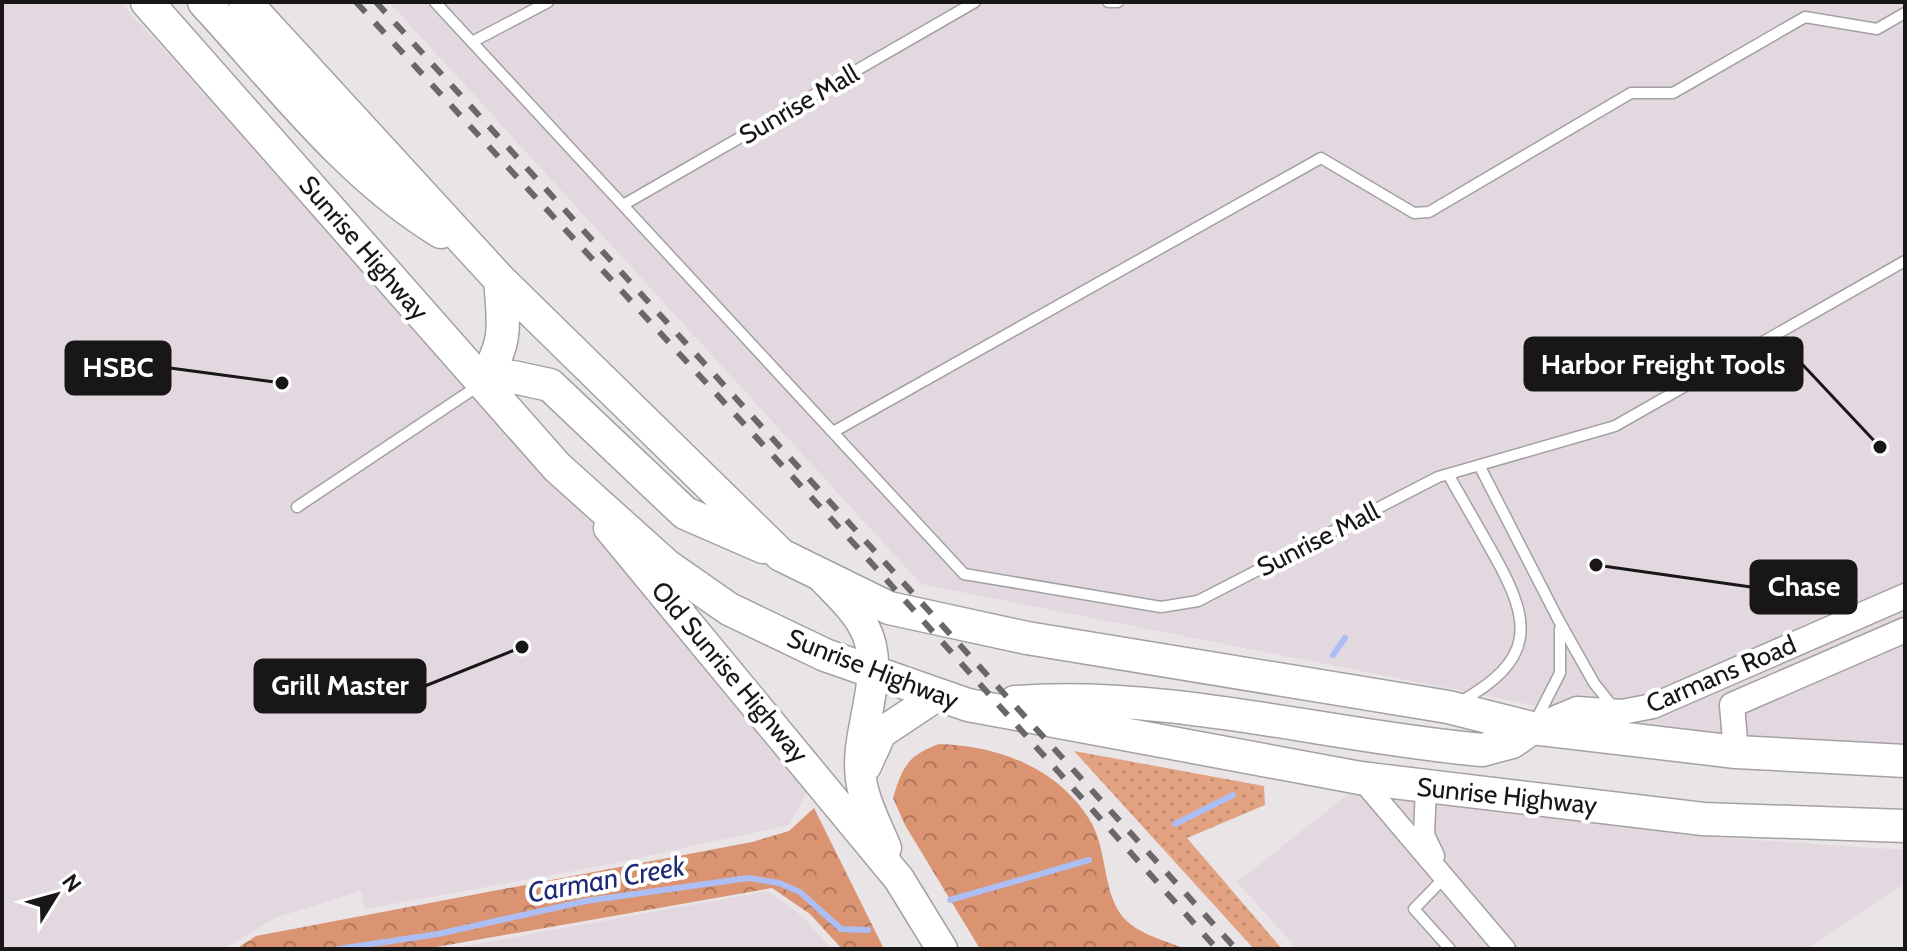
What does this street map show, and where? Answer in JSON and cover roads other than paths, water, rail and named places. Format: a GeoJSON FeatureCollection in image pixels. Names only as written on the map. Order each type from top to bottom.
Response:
{"type":"FeatureCollection","features":[{"type":"Feature","properties":{"kind":"highway","name":"Sunrise Highway"},"geometry":{"type":"LineString","coordinates":[[147,2],[557,467],[666,565],[729,609],[873,675],[935,697],[1360,778],[1703,819],[1905,826]]}},
{"type":"Feature","properties":{"kind":"highway"},"geometry":{"type":"LineString","coordinates":[[204,2],[361,173],[406,211],[474,253]]}},
{"type":"Feature","properties":{"kind":"highway"},"geometry":{"type":"LineString","coordinates":[[245,2],[500,280],[781,555]]}},
{"type":"Feature","properties":{"kind":"highway"},"geometry":{"type":"LineString","coordinates":[[482,383],[500,355],[504,322],[500,280]]}},
{"type":"Feature","properties":{"kind":"highway"},"geometry":{"type":"LineString","coordinates":[[482,383],[513,377],[550,385],[685,513],[781,555],[889,608],[1027,638],[1448,707],[1532,728],[1736,752],[1905,761]]}},
{"type":"Feature","properties":{"kind":"highway"},"geometry":{"type":"LineString","coordinates":[[968,705],[1104,700],[1236,713],[1482,750],[1512,742],[1532,728]]}},
{"type":"Feature","properties":{"kind":"main road","name":"Old Sunrise Highway"},"geometry":{"type":"LineString","coordinates":[[557,467],[756,702],[899,879],[942,949]]}},
{"type":"Feature","properties":{"kind":"main road","name":"Old Sunrise Highway"},"geometry":{"type":"LineString","coordinates":[[817,572],[865,628],[873,650],[873,675],[860,731],[861,779],[899,879]]}},
{"type":"Feature","properties":{"kind":"main road"},"geometry":{"type":"LineString","coordinates":[[861,779],[881,733],[935,697]]}},
{"type":"Feature","properties":{"kind":"street","name":"Carmans Road"},"geometry":{"type":"LineString","coordinates":[[1532,728],[1577,709],[1622,712],[1653,706],[1905,596]]}},
{"type":"Feature","properties":{"kind":"street","name":"Carmans Road"},"geometry":{"type":"LineString","coordinates":[[1736,752],[1732,705],[1905,630]]}},
{"type":"Feature","properties":{"kind":"street"},"geometry":{"type":"LineString","coordinates":[[1360,778],[1505,949]]}},
{"type":"Feature","properties":{"kind":"street"},"geometry":{"type":"LineString","coordinates":[[1426,788],[1424,835],[1444,878]]}},
{"type":"Feature","properties":{"kind":"lane","name":"Sunrise Mall"},"geometry":{"type":"LineString","coordinates":[[435,2],[964,574],[1161,607],[1198,601],[1443,475],[1615,426],[1905,261]]}},
{"type":"Feature","properties":{"kind":"lane"},"geometry":{"type":"LineString","coordinates":[[472,42],[548,2]]}},
{"type":"Feature","properties":{"kind":"lane","name":"Sunrise Mall"},"geometry":{"type":"LineString","coordinates":[[623,205],[975,2]]}},
{"type":"Feature","properties":{"kind":"lane"},"geometry":{"type":"LineString","coordinates":[[1108,2],[1118,2]]}},
{"type":"Feature","properties":{"kind":"lane"},"geometry":{"type":"LineString","coordinates":[[833,432],[1321,158],[1414,213],[1429,212],[1631,93],[1673,93],[1805,17],[1877,29],[1905,13]]}},
{"type":"Feature","properties":{"kind":"lane"},"geometry":{"type":"LineString","coordinates":[[297,507],[482,383]]}},
{"type":"Feature","properties":{"kind":"lane"},"geometry":{"type":"LineString","coordinates":[[1479,465],[1558,619],[1606,702],[1622,712]]}},
{"type":"Feature","properties":{"kind":"lane"},"geometry":{"type":"LineString","coordinates":[[1443,475],[1515,592],[1522,624],[1515,653],[1503,671],[1448,707]]}},
{"type":"Feature","properties":{"kind":"lane"},"geometry":{"type":"LineString","coordinates":[[1532,728],[1560,673],[1562,643],[1558,619]]}},
{"type":"Feature","properties":{"kind":"lane"},"geometry":{"type":"LineString","coordinates":[[1444,878],[1414,909],[1450,949]]}},
{"type":"Feature","properties":{"kind":"waterway","name":"Carman Creek"},"geometry":{"type":"LineString","coordinates":[[1333,655],[1345,638]]}},
{"type":"Feature","properties":{"kind":"waterway","name":"Carman Creek"},"geometry":{"type":"LineString","coordinates":[[1175,824],[1233,795]]}},
{"type":"Feature","properties":{"kind":"waterway","name":"Carman Creek"},"geometry":{"type":"LineString","coordinates":[[950,900],[1089,860]]}},
{"type":"Feature","properties":{"kind":"waterway","name":"Carman Creek"},"geometry":{"type":"LineString","coordinates":[[338,949],[438,934],[586,901],[748,878],[779,883],[800,892],[841,929],[868,930]]}},
{"type":"Feature","properties":{"kind":"railway"},"geometry":{"type":"LineString","coordinates":[[356,2],[858,548],[1217,949]]}},
{"type":"Feature","properties":{"kind":"railway"},"geometry":{"type":"LineString","coordinates":[[376,2],[1236,949]]}},
{"type":"Feature","properties":{"kind":"place","name":"HSBC"},"geometry":{"type":"Point","coordinates":[282,383]}},
{"type":"Feature","properties":{"kind":"place","name":"Harbor Freight Tools"},"geometry":{"type":"Point","coordinates":[1880,447]}},
{"type":"Feature","properties":{"kind":"place","name":"Chase"},"geometry":{"type":"Point","coordinates":[1596,565]}},
{"type":"Feature","properties":{"kind":"place","name":"Grill Master"},"geometry":{"type":"Point","coordinates":[522,647]}}]}
